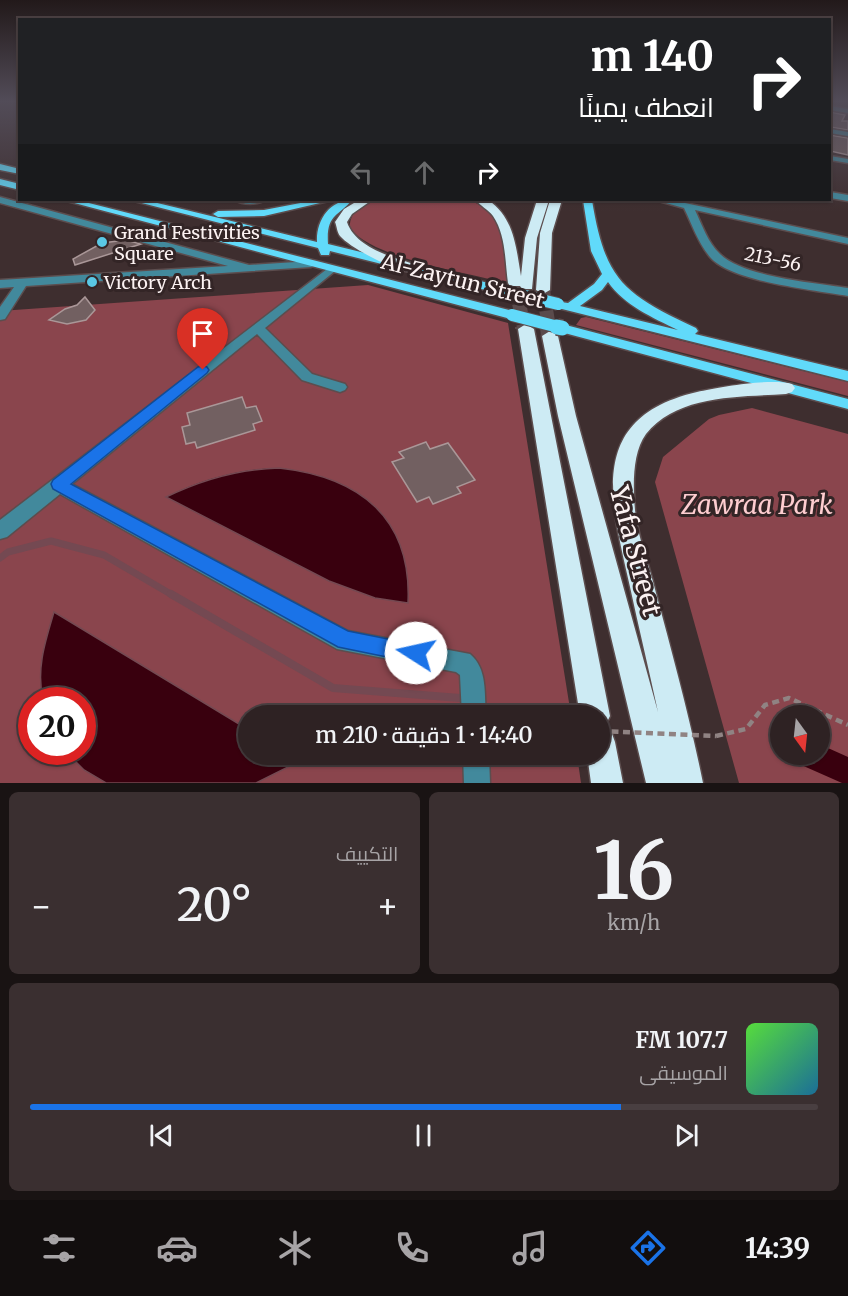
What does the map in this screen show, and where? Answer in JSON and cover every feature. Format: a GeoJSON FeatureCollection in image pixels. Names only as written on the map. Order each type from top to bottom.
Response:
{"type":"FeatureCollection","features":[{"type":"Feature","properties":{"kind":"highway"},"geometry":{"type":"LineString","coordinates":[[364,201],[347,212],[342,219],[342,228],[351,240],[364,250],[415,269]]}},
{"type":"Feature","properties":{"kind":"highway"},"geometry":{"type":"LineString","coordinates":[[483,201],[495,209],[503,219],[517,287]]}},
{"type":"Feature","properties":{"kind":"highway"},"geometry":{"type":"LineString","coordinates":[[517,287],[543,201]]}},
{"type":"Feature","properties":{"kind":"highway"},"geometry":{"type":"LineString","coordinates":[[543,290],[546,233],[556,201]]}},
{"type":"Feature","properties":{"kind":"highway"},"geometry":{"type":"LineString","coordinates":[[522,327],[593,705]]}},
{"type":"Feature","properties":{"kind":"highway","name":"Yafa Street"},"geometry":{"type":"LineString","coordinates":[[563,332],[567,416],[662,783]]}},
{"type":"Feature","properties":{"kind":"highway"},"geometry":{"type":"LineString","coordinates":[[687,783],[676,725],[624,512],[624,476],[629,451],[638,431],[656,413],[684,401],[740,391],[786,388]]}},
{"type":"Feature","properties":{"kind":"highway"},"geometry":{"type":"LineString","coordinates":[[604,765],[608,783]]}},
{"type":"Feature","properties":{"kind":"main road"},"geometry":{"type":"LineString","coordinates":[[0,167],[18,172]]}},
{"type":"Feature","properties":{"kind":"main road"},"geometry":{"type":"LineString","coordinates":[[0,182],[18,186]]}},
{"type":"Feature","properties":{"kind":"main road","name":"Al-Zaytun Street"},"geometry":{"type":"LineString","coordinates":[[72,201],[331,269],[522,327],[563,332],[848,404]]}},
{"type":"Feature","properties":{"kind":"main road","name":"Al-Zaytun Street"},"geometry":{"type":"LineString","coordinates":[[139,201],[415,269],[517,287],[564,306],[586,312],[848,376]]}},
{"type":"Feature","properties":{"kind":"main road"},"geometry":{"type":"LineString","coordinates":[[179,210],[210,214],[264,213],[323,201]]}},
{"type":"Feature","properties":{"kind":"main road"},"geometry":{"type":"LineString","coordinates":[[331,269],[321,232],[328,216],[347,201]]}},
{"type":"Feature","properties":{"kind":"main road"},"geometry":{"type":"LineString","coordinates":[[586,201],[594,244],[607,275],[617,289],[631,301],[723,346]]}},
{"type":"Feature","properties":{"kind":"main road"},"geometry":{"type":"LineString","coordinates":[[265,251],[283,248],[290,243],[289,238]]}},
{"type":"Feature","properties":{"kind":"main road"},"geometry":{"type":"LineString","coordinates":[[564,306],[588,296],[607,275]]}},
{"type":"Feature","properties":{"kind":"main road"},"geometry":{"type":"LineString","coordinates":[[563,332],[564,318],[571,313],[586,312]]}},
{"type":"Feature","properties":{"kind":"street"},"geometry":{"type":"LineString","coordinates":[[831,158],[848,161]]}},
{"type":"Feature","properties":{"kind":"street"},"geometry":{"type":"LineString","coordinates":[[831,195],[848,198]]}},
{"type":"Feature","properties":{"kind":"street"},"geometry":{"type":"LineString","coordinates":[[0,201],[248,268]]}},
{"type":"Feature","properties":{"kind":"street"},"geometry":{"type":"LineString","coordinates":[[664,201],[848,241]]}},
{"type":"Feature","properties":{"kind":"street","name":"213-56"},"geometry":{"type":"LineString","coordinates":[[688,207],[715,257],[725,265],[743,272],[848,292]]}},
{"type":"Feature","properties":{"kind":"street"},"geometry":{"type":"LineString","coordinates":[[0,285],[311,264]]}},
{"type":"Feature","properties":{"kind":"street"},"geometry":{"type":"LineString","coordinates":[[0,531],[331,269]]}},
{"type":"Feature","properties":{"kind":"street"},"geometry":{"type":"LineString","coordinates":[[0,316],[22,283]]}},
{"type":"Feature","properties":{"kind":"street"},"geometry":{"type":"LineString","coordinates":[[257,327],[308,377],[340,387]]}},
{"type":"Feature","properties":{"kind":"street"},"geometry":{"type":"LineString","coordinates":[[59,484],[345,640],[462,662],[471,670],[473,705]]}},
{"type":"Feature","properties":{"kind":"street"},"geometry":{"type":"LineString","coordinates":[[476,765],[477,783]]}},
{"type":"Feature","properties":{"kind":"path"},"geometry":{"type":"LineString","coordinates":[[610,731],[716,736],[736,734],[752,727],[765,705],[789,698],[848,725]]}},
{"type":"Feature","properties":{"kind":"green space"},"geometry":{"type":"Polygon","coordinates":[[[376,201],[471,201],[481,206],[497,223],[501,233],[507,281],[502,282],[420,262],[378,248],[361,239],[350,228],[352,217],[363,206],[376,201]]]}},
{"type":"Feature","properties":{"kind":"green space"},"geometry":{"type":"Polygon","coordinates":[[[368,285],[508,323],[569,705],[238,705],[238,765],[578,765],[581,783],[0,783],[0,311],[368,285]]]}},
{"type":"Feature","properties":{"kind":"green space"},"geometry":{"type":"Polygon","coordinates":[[[586,317],[848,382],[848,396],[576,325],[581,318],[586,317]]]}},
{"type":"Feature","properties":{"kind":"green space","name":"Zawraa Park"},"geometry":{"type":"Polygon","coordinates":[[[752,408],[848,434],[848,783],[739,783],[655,482],[663,457],[709,419],[752,408]]]}},
{"type":"Feature","properties":{"kind":"shaded area"},"geometry":{"type":"Polygon","coordinates":[[[279,468],[308,473],[334,481],[356,492],[375,507],[390,525],[401,547],[407,573],[408,603],[375,598],[329,581],[166,497],[221,476],[250,470],[279,468]]]}},
{"type":"Feature","properties":{"kind":"shaded area"},"geometry":{"type":"Polygon","coordinates":[[[54,612],[238,723],[238,765],[292,765],[256,783],[106,783],[79,765],[96,765],[96,687],[41,687],[41,666],[54,612]]]}},
{"type":"Feature","properties":{"kind":"building"},"geometry":{"type":"Polygon","coordinates":[[[831,138],[848,138],[848,155],[831,151],[831,138]]]}},
{"type":"Feature","properties":{"kind":"building"},"geometry":{"type":"Polygon","coordinates":[[[126,240],[141,244],[75,265],[73,259],[102,243],[126,240]]]}},
{"type":"Feature","properties":{"kind":"building"},"geometry":{"type":"Polygon","coordinates":[[[85,297],[95,310],[86,320],[67,324],[49,320],[65,309],[77,305],[85,297]]]}},
{"type":"Feature","properties":{"kind":"building"},"geometry":{"type":"Polygon","coordinates":[[[242,397],[246,408],[256,406],[262,421],[253,424],[255,430],[197,448],[195,442],[186,444],[182,427],[190,425],[187,413],[242,397]]]}},
{"type":"Feature","properties":{"kind":"building"},"geometry":{"type":"Polygon","coordinates":[[[426,442],[430,449],[448,443],[475,480],[457,487],[461,493],[433,504],[429,497],[417,502],[392,462],[404,458],[399,452],[426,442]]]}},
{"type":"Feature","properties":{"kind":"waterway"},"geometry":{"type":"LineString","coordinates":[[0,558],[8,552],[51,541],[104,555],[174,596]]}},
{"type":"Feature","properties":{"kind":"waterway"},"geometry":{"type":"LineString","coordinates":[[171,594],[333,688],[460,698]]}},
{"type":"Feature","properties":{"kind":"waterway"},"geometry":{"type":"LineString","coordinates":[[830,763],[848,771]]}},
{"type":"Feature","properties":{"kind":"tunnel"},"geometry":{"type":"LineString","coordinates":[[515,283],[524,328]]}},
{"type":"Feature","properties":{"kind":"tunnel"},"geometry":{"type":"LineString","coordinates":[[543,290],[549,328]]}},
{"type":"Feature","properties":{"kind":"tunnel"},"geometry":{"type":"LineString","coordinates":[[549,327],[550,336]]}},
{"type":"Feature","properties":{"kind":"place","name":"Grand Festivities Square"},"geometry":{"type":"Point","coordinates":[102,242]}},
{"type":"Feature","properties":{"kind":"place","name":"Victory Arch"},"geometry":{"type":"Point","coordinates":[92,282]}},
{"type":"Feature","properties":{"kind":"route"},"geometry":{"type":"LineString","coordinates":[[203,370],[59,484],[345,640],[416,653]]}}]}
